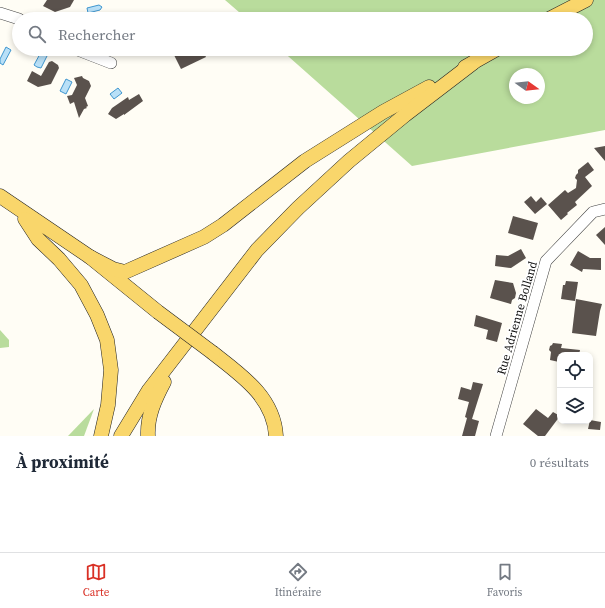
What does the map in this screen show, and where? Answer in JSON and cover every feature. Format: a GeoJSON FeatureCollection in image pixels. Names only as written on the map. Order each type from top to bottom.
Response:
{"type":"FeatureCollection","features":[{"type":"Feature","properties":{"kind":"main road"},"geometry":{"type":"LineString","coordinates":[[563,12],[586,0]]}},
{"type":"Feature","properties":{"kind":"main road"},"geometry":{"type":"LineString","coordinates":[[0,197],[90,257],[113,270],[125,272],[204,237],[223,225],[305,161],[383,112],[485,56]]}},
{"type":"Feature","properties":{"kind":"main road"},"geometry":{"type":"LineString","coordinates":[[121,436],[149,390],[257,250],[298,208],[349,161],[405,115],[473,63]]}},
{"type":"Feature","properties":{"kind":"main road"},"geometry":{"type":"LineString","coordinates":[[0,197],[24,220],[156,314],[211,356],[234,370],[256,390],[268,406],[273,417],[276,436]]}},
{"type":"Feature","properties":{"kind":"main road"},"geometry":{"type":"LineString","coordinates":[[24,220],[38,239],[59,259],[81,285],[97,315],[106,340],[111,370],[108,405],[101,436]]}},
{"type":"Feature","properties":{"kind":"main road"},"geometry":{"type":"LineString","coordinates":[[90,257],[156,314]]}},
{"type":"Feature","properties":{"kind":"main road"},"geometry":{"type":"LineString","coordinates":[[148,436],[151,408],[179,351]]}},
{"type":"Feature","properties":{"kind":"main road"},"geometry":{"type":"LineString","coordinates":[[211,356],[250,394],[260,409],[266,426],[267,436]]}},
{"type":"Feature","properties":{"kind":"street"},"geometry":{"type":"LineString","coordinates":[[0,13],[12,17]]}},
{"type":"Feature","properties":{"kind":"street"},"geometry":{"type":"LineString","coordinates":[[92,56],[110,63]]}},
{"type":"Feature","properties":{"kind":"street","name":"Rue Adrienne Bolland"},"geometry":{"type":"LineString","coordinates":[[496,436],[546,261],[592,212],[605,209]]}},
{"type":"Feature","properties":{"kind":"green space"},"geometry":{"type":"Polygon","coordinates":[[[225,0],[605,0],[605,130],[412,166],[288,56],[593,56],[593,12],[239,12],[225,0]]]}},
{"type":"Feature","properties":{"kind":"green space"},"geometry":{"type":"Polygon","coordinates":[[[0,330],[9,340],[9,347],[0,348],[0,330]]]}},
{"type":"Feature","properties":{"kind":"green space"},"geometry":{"type":"Polygon","coordinates":[[[94,409],[84,436],[68,436],[94,409]]]}},
{"type":"Feature","properties":{"kind":"water"},"geometry":{"type":"Polygon","coordinates":[[[99,5],[102,7],[100,10],[92,12],[88,12],[87,8],[99,5]]]}},
{"type":"Feature","properties":{"kind":"water"},"geometry":{"type":"Polygon","coordinates":[[[6,47],[11,50],[3,65],[0,63],[0,59],[6,47]]]}},
{"type":"Feature","properties":{"kind":"water"},"geometry":{"type":"Polygon","coordinates":[[[39,56],[47,56],[41,68],[34,65],[39,56]]]}},
{"type":"Feature","properties":{"kind":"water"},"geometry":{"type":"Polygon","coordinates":[[[66,79],[72,82],[66,94],[60,91],[66,79]]]}},
{"type":"Feature","properties":{"kind":"water"},"geometry":{"type":"Polygon","coordinates":[[[118,88],[122,93],[114,99],[110,94],[118,88]]]}},
{"type":"Feature","properties":{"kind":"building"},"geometry":{"type":"Polygon","coordinates":[[[47,0],[74,0],[70,7],[55,12],[43,6],[47,0]]]}},
{"type":"Feature","properties":{"kind":"building"},"geometry":{"type":"Polygon","coordinates":[[[174,56],[206,56],[206,57],[181,69],[174,56]]]}},
{"type":"Feature","properties":{"kind":"building"},"geometry":{"type":"Polygon","coordinates":[[[52,61],[58,65],[59,68],[51,84],[38,87],[27,81],[32,71],[41,76],[49,62],[52,61]]]}},
{"type":"Feature","properties":{"kind":"building"},"geometry":{"type":"Polygon","coordinates":[[[82,76],[89,81],[91,86],[85,98],[88,106],[84,109],[79,118],[74,102],[70,104],[67,96],[72,95],[77,85],[74,78],[82,76]]]}},
{"type":"Feature","properties":{"kind":"building"},"geometry":{"type":"Polygon","coordinates":[[[139,94],[143,101],[124,115],[116,119],[108,114],[112,108],[128,97],[129,100],[139,94]]]}},
{"type":"Feature","properties":{"kind":"building"},"geometry":{"type":"Polygon","coordinates":[[[605,146],[605,161],[594,148],[605,146]]]}},
{"type":"Feature","properties":{"kind":"building"},"geometry":{"type":"Polygon","coordinates":[[[588,162],[594,170],[585,177],[592,186],[575,202],[577,205],[561,220],[548,205],[565,190],[568,193],[576,188],[577,180],[575,178],[578,170],[588,162]]]}},
{"type":"Feature","properties":{"kind":"building"},"geometry":{"type":"Polygon","coordinates":[[[531,196],[536,202],[541,197],[547,204],[535,214],[524,202],[531,196]]]}},
{"type":"Feature","properties":{"kind":"building"},"geometry":{"type":"Polygon","coordinates":[[[513,216],[538,223],[533,240],[508,233],[513,216]]]}},
{"type":"Feature","properties":{"kind":"building"},"geometry":{"type":"Polygon","coordinates":[[[605,227],[605,245],[596,235],[605,227]]]}},
{"type":"Feature","properties":{"kind":"building"},"geometry":{"type":"Polygon","coordinates":[[[521,249],[526,258],[511,268],[495,266],[496,255],[508,256],[521,249]]]}},
{"type":"Feature","properties":{"kind":"building"},"geometry":{"type":"Polygon","coordinates":[[[578,251],[590,258],[601,258],[601,270],[583,269],[582,272],[570,265],[578,251]]]}},
{"type":"Feature","properties":{"kind":"building"},"geometry":{"type":"Polygon","coordinates":[[[495,280],[513,283],[516,293],[511,304],[490,298],[495,280]]]}},
{"type":"Feature","properties":{"kind":"building"},"geometry":{"type":"Polygon","coordinates":[[[566,281],[578,282],[575,301],[561,299],[563,285],[565,285],[566,281]]]}},
{"type":"Feature","properties":{"kind":"building"},"geometry":{"type":"Polygon","coordinates":[[[576,299],[602,304],[596,336],[572,333],[576,299]]]}},
{"type":"Feature","properties":{"kind":"building"},"geometry":{"type":"Polygon","coordinates":[[[476,315],[502,323],[497,342],[486,339],[488,330],[474,326],[476,315]]]}},
{"type":"Feature","properties":{"kind":"building"},"geometry":{"type":"Polygon","coordinates":[[[553,343],[562,344],[561,348],[580,350],[580,352],[557,352],[557,362],[550,360],[551,352],[549,350],[550,346],[553,343]]]}},
{"type":"Feature","properties":{"kind":"building"},"geometry":{"type":"Polygon","coordinates":[[[473,382],[483,384],[472,419],[479,421],[475,436],[462,436],[467,418],[465,417],[469,402],[458,399],[461,387],[471,390],[473,382]]]}},
{"type":"Feature","properties":{"kind":"building"},"geometry":{"type":"Polygon","coordinates":[[[536,409],[548,418],[553,412],[557,414],[557,420],[545,436],[538,436],[523,424],[536,409]]]}},
{"type":"Feature","properties":{"kind":"building"},"geometry":{"type":"Polygon","coordinates":[[[593,421],[601,422],[600,430],[588,429],[589,424],[593,424],[593,421]]]}}]}
